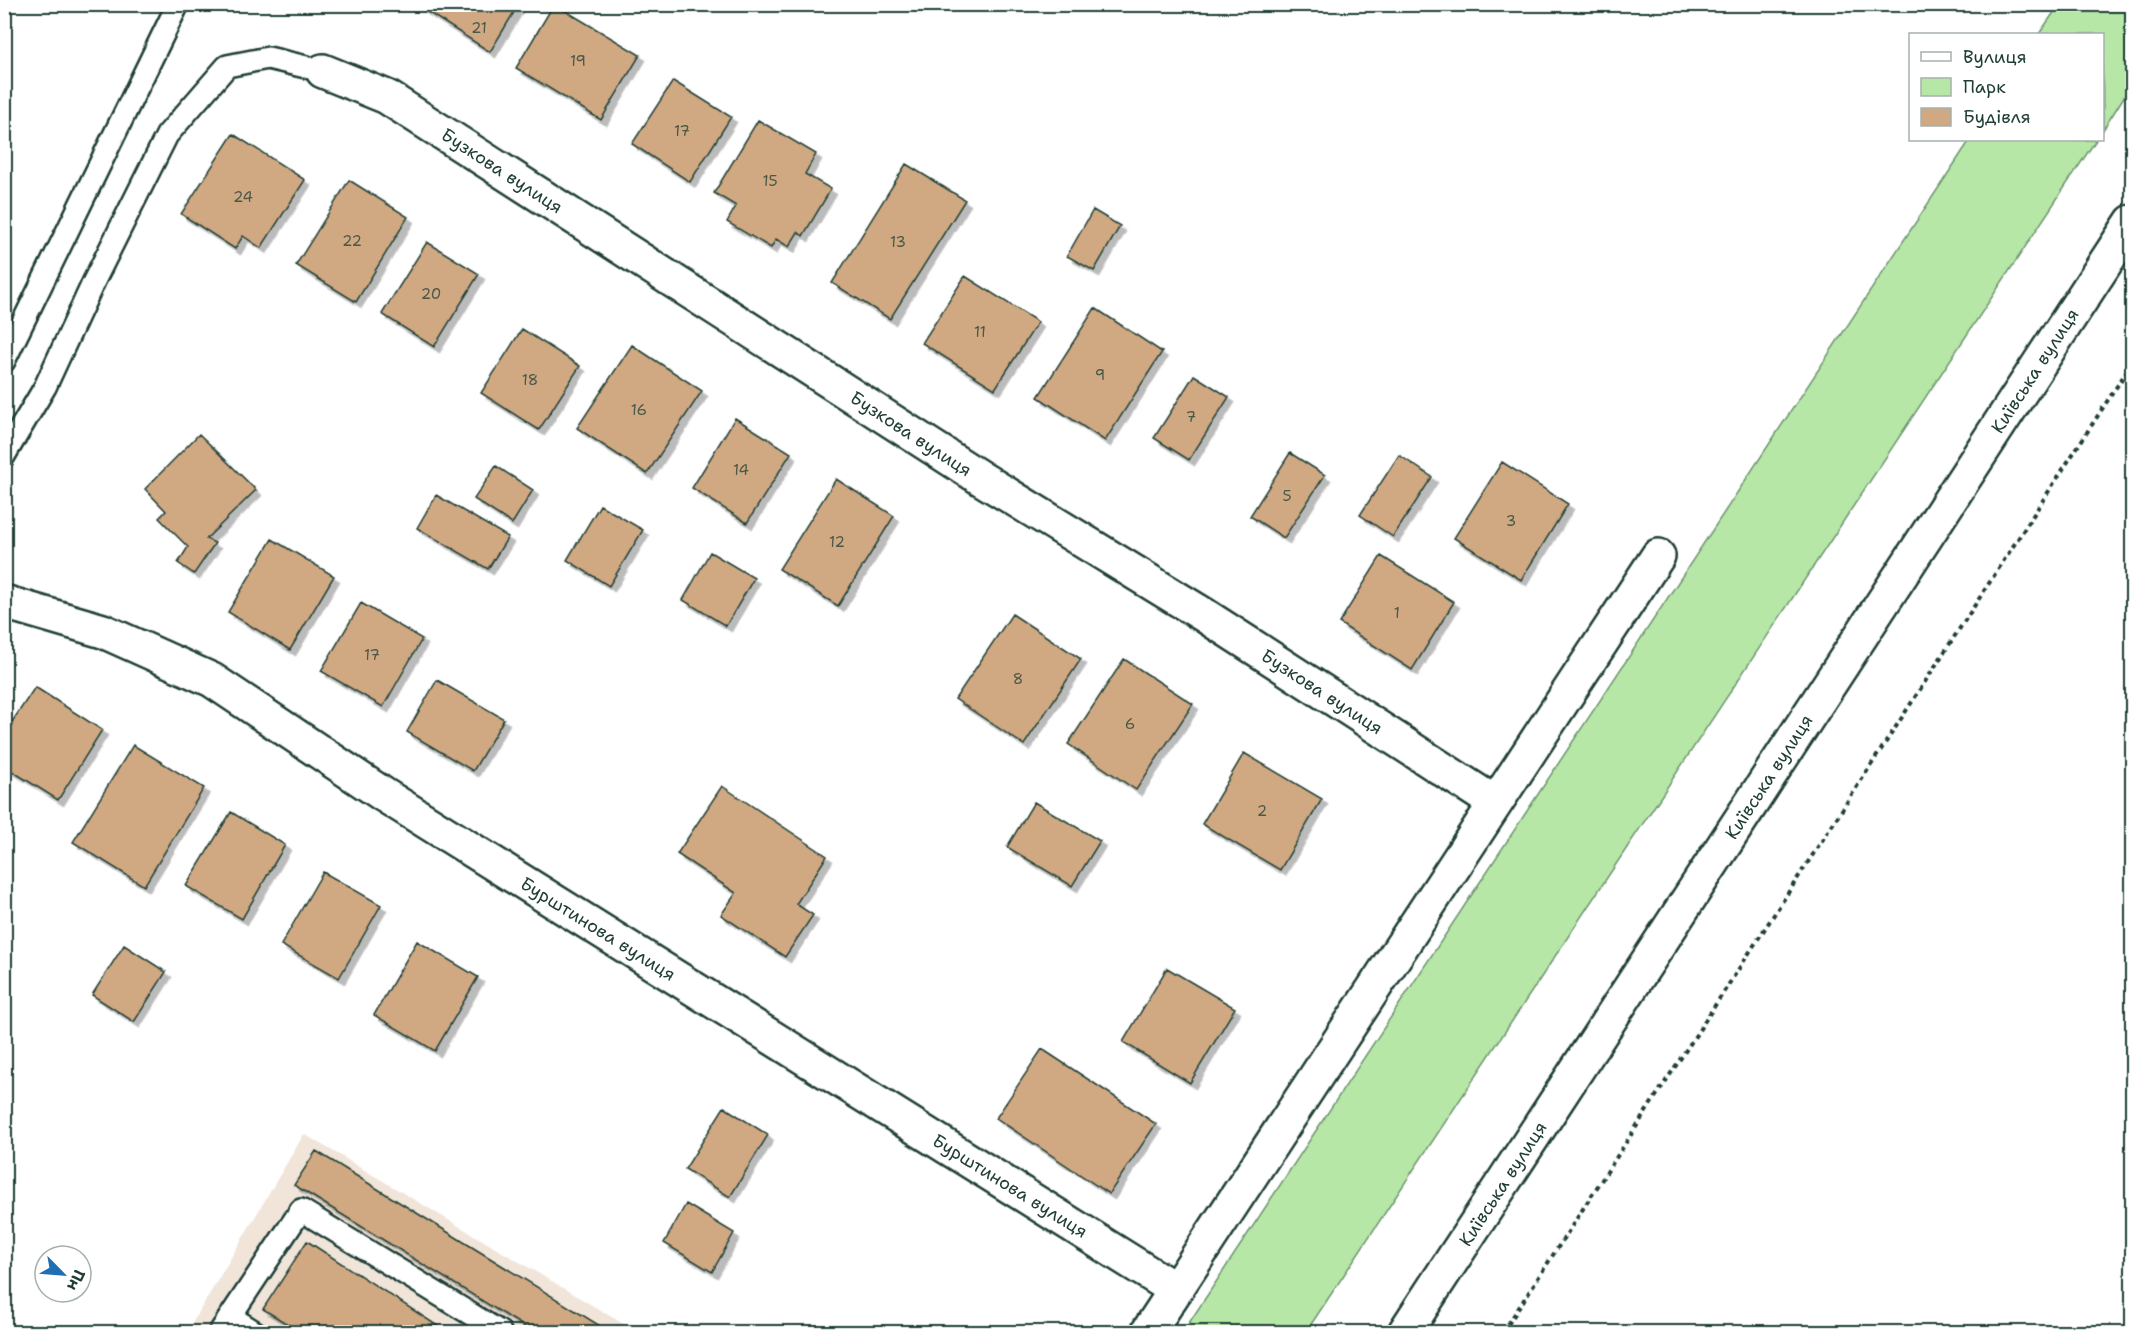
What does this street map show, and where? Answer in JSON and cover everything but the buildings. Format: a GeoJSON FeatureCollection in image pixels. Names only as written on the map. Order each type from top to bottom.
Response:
{"type":"FeatureCollection","features":[{"type":"Feature","properties":{"kind":"street","name":"Бузкова вулиця"},"geometry":{"type":"LineString","coordinates":[[323,71],[396,103],[982,479],[1204,615],[1495,803]]}},
{"type":"Feature","properties":{"kind":"street","name":"Київська вулиця"},"geometry":{"type":"LineString","coordinates":[[1405,1332],[2133,222]]}},
{"type":"Feature","properties":{"kind":"street"},"geometry":{"type":"LineString","coordinates":[[1148,1332],[1658,556]]}},
{"type":"Feature","properties":{"kind":"street","name":"Бурштинова вулиця"},"geometry":{"type":"LineString","coordinates":[[4,602],[103,631],[212,680],[384,795],[1176,1290]]}},
{"type":"Feature","properties":{"kind":"lane"},"geometry":{"type":"LineString","coordinates":[[4,361],[178,4]]}},
{"type":"Feature","properties":{"kind":"lane"},"geometry":{"type":"LineString","coordinates":[[4,456],[45,387],[94,280],[167,135],[227,66],[268,58],[323,71]]}},
{"type":"Feature","properties":{"kind":"lane"},"geometry":{"type":"LineString","coordinates":[[255,1332],[225,1325],[301,1210],[500,1332]]}},
{"type":"Feature","properties":{"kind":"path"},"geometry":{"type":"LineString","coordinates":[[1503,1332],[2133,363]]}},
{"type":"Feature","properties":{"kind":"shaded area"},"geometry":{"type":"Polygon","coordinates":[[[304,1134],[637,1332],[187,1332],[304,1134]]]}},
{"type":"Feature","properties":{"kind":"green space"},"geometry":{"type":"Polygon","coordinates":[[[2059,5],[2132,5],[2132,84],[2104,128],[2104,33],[2040,33],[2059,5]]]}},
{"type":"Feature","properties":{"kind":"green space"},"geometry":{"type":"Polygon","coordinates":[[[1969,141],[2095,141],[1306,1332],[1183,1332],[1969,141]]]}}]}
